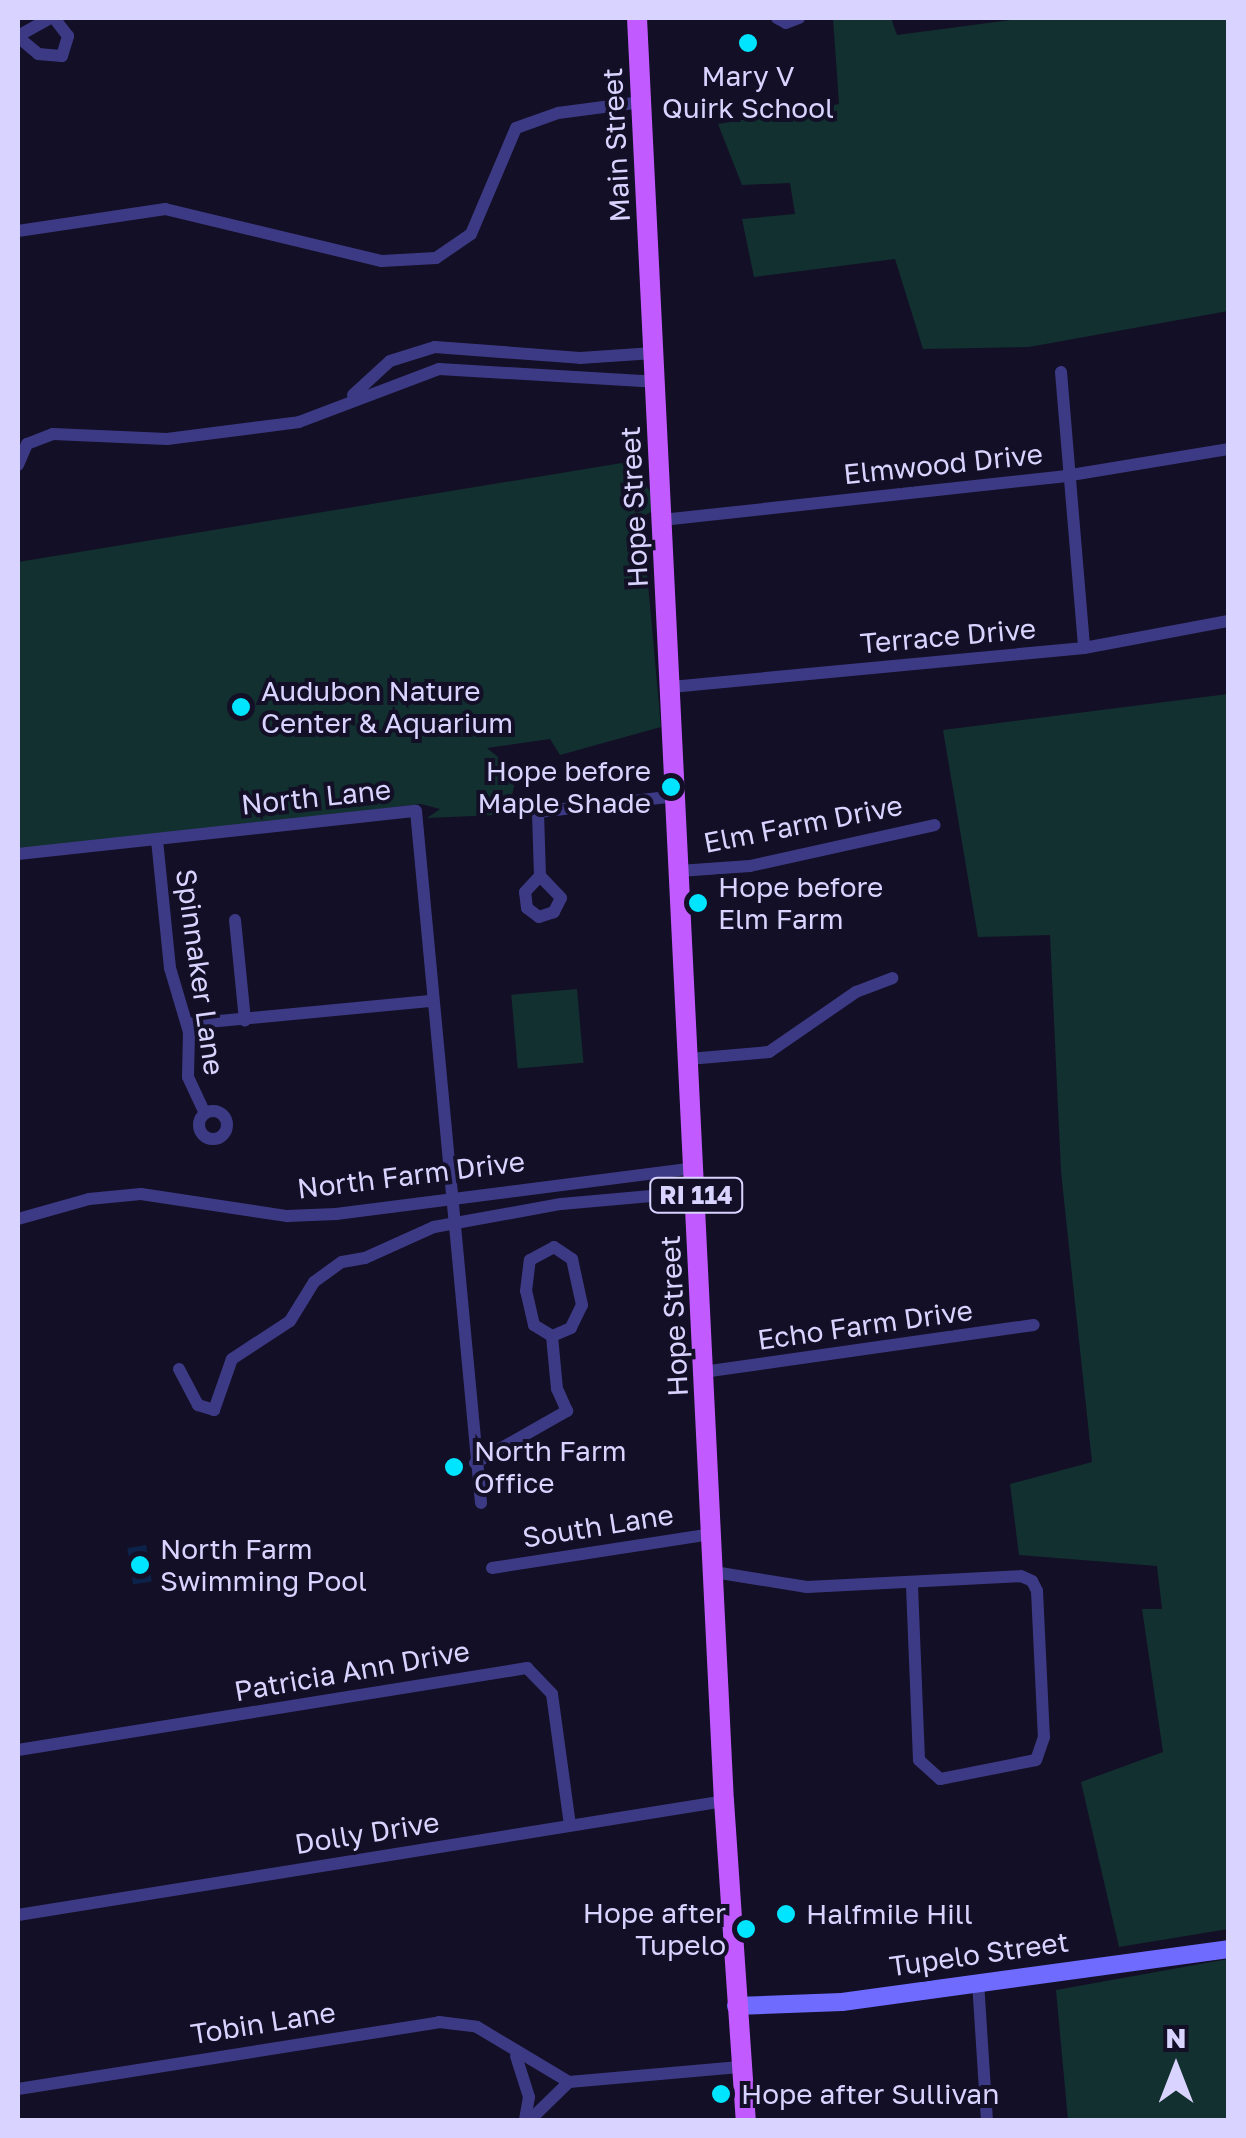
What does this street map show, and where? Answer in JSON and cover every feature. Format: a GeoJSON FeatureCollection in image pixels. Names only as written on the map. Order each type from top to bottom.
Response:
{"type":"FeatureCollection","features":[{"type":"Feature","properties":{"kind":"main road","name":"Main Street"},"geometry":{"type":"LineString","coordinates":[[637,18],[650,270]]}},
{"type":"Feature","properties":{"kind":"main road","name":"Hope Street"},"geometry":{"type":"LineString","coordinates":[[650,270],[724,1801],[746,2120]]}},
{"type":"Feature","properties":{"kind":"main road","name":"Tupelo Street"},"geometry":{"type":"LineString","coordinates":[[736,2006],[842,2002],[1228,1949]]}},
{"type":"Feature","properties":{"kind":"street"},"geometry":{"type":"LineString","coordinates":[[52,18],[68,36],[62,56],[38,54],[18,37],[52,18]]}},
{"type":"Feature","properties":{"kind":"street"},"geometry":{"type":"LineString","coordinates":[[778,18],[786,23],[800,18]]}},
{"type":"Feature","properties":{"kind":"street"},"geometry":{"type":"LineString","coordinates":[[18,231],[165,208],[382,262],[436,258],[472,234],[516,128],[558,113],[641,102]]}},
{"type":"Feature","properties":{"kind":"street"},"geometry":{"type":"LineString","coordinates":[[332,409],[390,361],[450,346],[592,358],[654,353]]}},
{"type":"Feature","properties":{"kind":"street"},"geometry":{"type":"LineString","coordinates":[[450,346],[451,369]]}},
{"type":"Feature","properties":{"kind":"street"},"geometry":{"type":"LineString","coordinates":[[514,354],[516,378]]}},
{"type":"Feature","properties":{"kind":"street"},"geometry":{"type":"LineString","coordinates":[[592,358],[592,379]]}},
{"type":"Feature","properties":{"kind":"street"},"geometry":{"type":"LineString","coordinates":[[18,465],[22,441],[78,432],[167,440],[236,433],[300,422],[451,369],[516,378],[656,382]]}},
{"type":"Feature","properties":{"kind":"street"},"geometry":{"type":"LineString","coordinates":[[1060,372],[1065,476],[1084,648]]}},
{"type":"Feature","properties":{"kind":"street","name":"Elmwood Drive"},"geometry":{"type":"LineString","coordinates":[[662,520],[1065,476],[1228,448]]}},
{"type":"Feature","properties":{"kind":"street","name":"Terrace Drive"},"geometry":{"type":"LineString","coordinates":[[671,687],[1084,648],[1228,621]]}},
{"type":"Feature","properties":{"kind":"street"},"geometry":{"type":"LineString","coordinates":[[540,876],[538,812],[676,796]]}},
{"type":"Feature","properties":{"kind":"street","name":"North Lane"},"geometry":{"type":"LineString","coordinates":[[18,854],[416,811],[430,1000],[481,1503]]}},
{"type":"Feature","properties":{"kind":"street","name":"Elm Farm Drive"},"geometry":{"type":"LineString","coordinates":[[680,871],[750,866],[935,824]]}},
{"type":"Feature","properties":{"kind":"street","name":"Spinnaker Lane"},"geometry":{"type":"LineString","coordinates":[[157,840],[170,968],[186,1024],[188,1078],[204,1109]]}},
{"type":"Feature","properties":{"kind":"street"},"geometry":{"type":"LineString","coordinates":[[236,920],[245,1021]]}},
{"type":"Feature","properties":{"kind":"street"},"geometry":{"type":"LineString","coordinates":[[689,1059],[770,1052],[856,992],[892,978]]}},
{"type":"Feature","properties":{"kind":"street"},"geometry":{"type":"LineString","coordinates":[[186,1024],[430,1000]]}},
{"type":"Feature","properties":{"kind":"street","name":"North Farm Drive"},"geometry":{"type":"LineString","coordinates":[[18,1219],[122,1194],[288,1216],[694,1168]]}},
{"type":"Feature","properties":{"kind":"street","name":"North Farm Drive"},"geometry":{"type":"LineString","coordinates":[[179,1370],[198,1405],[211,1410],[232,1359],[246,1346],[272,1338],[314,1282],[342,1262],[454,1223],[652,1192],[696,1192]]}},
{"type":"Feature","properties":{"kind":"street"},"geometry":{"type":"LineString","coordinates":[[554,1247],[572,1259],[582,1305],[571,1328],[552,1336],[534,1326],[526,1276],[530,1260],[554,1247]]}},
{"type":"Feature","properties":{"kind":"street","name":"Echo Farm Drive"},"geometry":{"type":"LineString","coordinates":[[703,1372],[1034,1326]]}},
{"type":"Feature","properties":{"kind":"street"},"geometry":{"type":"LineString","coordinates":[[475,1462],[567,1411],[557,1389],[552,1336]]}},
{"type":"Feature","properties":{"kind":"street","name":"South Lane"},"geometry":{"type":"LineString","coordinates":[[492,1568],[712,1534]]}},
{"type":"Feature","properties":{"kind":"street"},"geometry":{"type":"LineString","coordinates":[[714,1572],[807,1587],[1021,1576],[1032,1581],[1038,1592],[1044,1737],[1036,1760],[940,1778],[920,1760],[912,1583]]}},
{"type":"Feature","properties":{"kind":"street","name":"Patricia Ann Drive"},"geometry":{"type":"LineString","coordinates":[[18,1750],[527,1668],[552,1694],[570,1825]]}},
{"type":"Feature","properties":{"kind":"street","name":"Dolly Drive"},"geometry":{"type":"LineString","coordinates":[[18,1915],[724,1801]]}},
{"type":"Feature","properties":{"kind":"street"},"geometry":{"type":"LineString","coordinates":[[978,1982],[987,2120]]}},
{"type":"Feature","properties":{"kind":"street","name":"Tobin Lane"},"geometry":{"type":"LineString","coordinates":[[18,2089],[429,2022],[477,2027],[568,2082]]}},
{"type":"Feature","properties":{"kind":"street"},"geometry":{"type":"LineString","coordinates":[[512,2047],[526,2080],[528,2120]]}},
{"type":"Feature","properties":{"kind":"street"},"geometry":{"type":"LineString","coordinates":[[528,2120],[568,2082],[742,2067]]}},
{"type":"Feature","properties":{"kind":"green space"},"geometry":{"type":"Polygon","coordinates":[[[833,18],[891,18],[897,35],[1026,18],[1228,18],[1228,311],[1029,347],[923,349],[895,259],[754,277],[742,219],[795,214],[790,183],[742,185],[718,124],[839,104],[833,18]]]}},
{"type":"Feature","properties":{"kind":"green space"},"geometry":{"type":"Polygon","coordinates":[[[640,460],[640,478],[652,494],[651,512],[642,517],[661,727],[560,755],[550,739],[487,748],[517,773],[510,804],[496,815],[427,818],[440,809],[421,804],[18,853],[18,562],[640,460]]]}},
{"type":"Feature","properties":{"kind":"green space"},"geometry":{"type":"Polygon","coordinates":[[[1228,694],[1228,1929],[1119,1947],[1081,1782],[1163,1752],[1142,1609],[1162,1609],[1157,1566],[1019,1555],[1010,1484],[1092,1462],[1061,1172],[1050,935],[978,937],[943,730],[1228,694]]]}},
{"type":"Feature","properties":{"kind":"green space"},"geometry":{"type":"Polygon","coordinates":[[[577,989],[583,1063],[518,1068],[511,995],[577,989]]]}},
{"type":"Feature","properties":{"kind":"green space"},"geometry":{"type":"Polygon","coordinates":[[[1228,1959],[1228,2120],[1068,2120],[1056,1990],[1228,1959]]]}},
{"type":"Feature","properties":{"kind":"water","name":"North Farm Swimming Pool"},"geometry":{"type":"Polygon","coordinates":[[[146,1545],[152,1582],[133,1585],[127,1548],[146,1545]]]}},
{"type":"Feature","properties":{"kind":"place","name":"Mary V Quirk School"},"geometry":{"type":"Point","coordinates":[748,43]}},
{"type":"Feature","properties":{"kind":"place","name":"Audubon Nature Center & Aquarium"},"geometry":{"type":"Point","coordinates":[241,707]}},
{"type":"Feature","properties":{"kind":"place","name":"Hope before Maple Shade"},"geometry":{"type":"Point","coordinates":[671,787]}},
{"type":"Feature","properties":{"kind":"place","name":"Hope before Elm Farm"},"geometry":{"type":"Point","coordinates":[698,903]}},
{"type":"Feature","properties":{"kind":"place","name":"North Farm Office"},"geometry":{"type":"Point","coordinates":[454,1467]}},
{"type":"Feature","properties":{"kind":"place","name":"North Farm Swimming Pool"},"geometry":{"type":"Point","coordinates":[140,1565]}},
{"type":"Feature","properties":{"kind":"place","name":"Halfmile Hill"},"geometry":{"type":"Point","coordinates":[786,1914]}},
{"type":"Feature","properties":{"kind":"place","name":"Hope after Tupelo"},"geometry":{"type":"Point","coordinates":[746,1929]}},
{"type":"Feature","properties":{"kind":"place","name":"Hope after Sullivan"},"geometry":{"type":"Point","coordinates":[721,2094]}}]}
